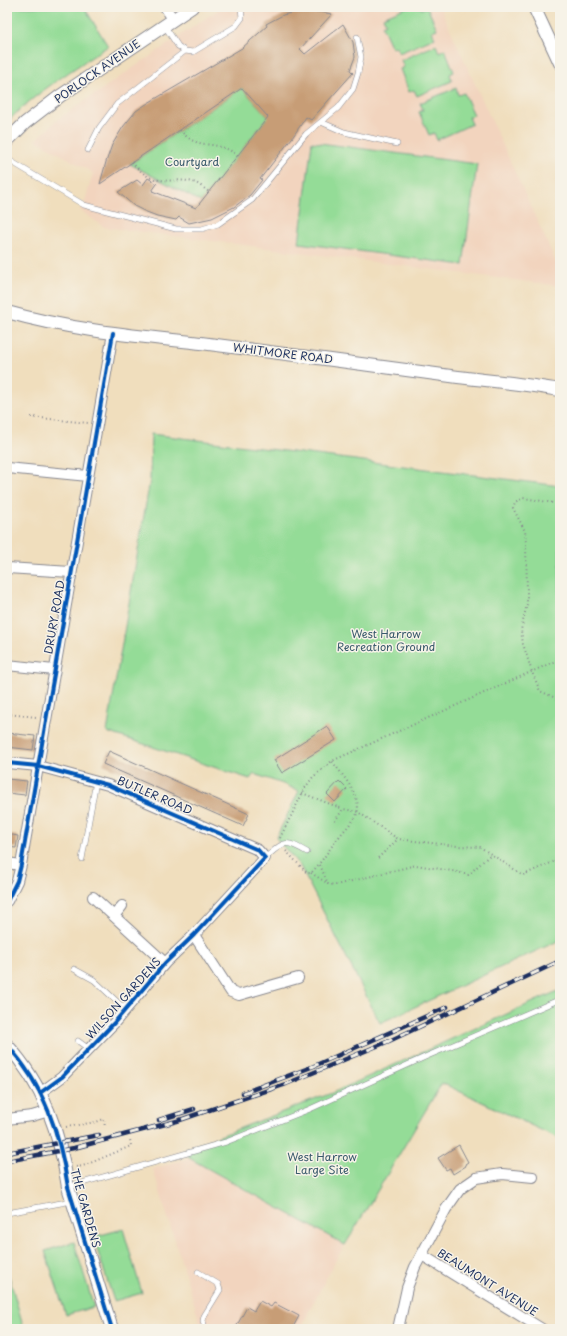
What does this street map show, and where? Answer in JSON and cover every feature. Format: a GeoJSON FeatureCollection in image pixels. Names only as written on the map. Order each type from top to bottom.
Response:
{"type":"FeatureCollection","features":[{"type":"Feature","properties":{"kind":"street"},"geometry":{"type":"LineString","coordinates":[[165,7],[168,22]]}},
{"type":"Feature","properties":{"kind":"street","name":"PORLOCK AVENUE"},"geometry":{"type":"LineString","coordinates":[[7,141],[25,123],[60,96],[192,7]]}},
{"type":"Feature","properties":{"kind":"street"},"geometry":{"type":"LineString","coordinates":[[534,7],[560,63]]}},
{"type":"Feature","properties":{"kind":"street","name":"WHITMORE ROAD"},"geometry":{"type":"LineString","coordinates":[[7,312],[57,325],[113,333],[311,356],[464,377],[528,384],[560,390]]}},
{"type":"Feature","properties":{"kind":"street","name":"DRURY ROAD"},"geometry":{"type":"LineString","coordinates":[[7,901],[17,880],[20,865],[113,333]]}},
{"type":"Feature","properties":{"kind":"street"},"geometry":{"type":"LineString","coordinates":[[7,468],[88,476]]}},
{"type":"Feature","properties":{"kind":"street"},"geometry":{"type":"LineString","coordinates":[[7,568],[71,572]]}},
{"type":"Feature","properties":{"kind":"street"},"geometry":{"type":"LineString","coordinates":[[7,665],[54,670]]}},
{"type":"Feature","properties":{"kind":"street","name":"BUTLER ROAD"},"geometry":{"type":"LineString","coordinates":[[7,763],[38,766],[96,782],[258,850],[265,858]]}},
{"type":"Feature","properties":{"kind":"street","name":"WILSON GARDENS"},"geometry":{"type":"LineString","coordinates":[[40,1093],[62,1077],[89,1049],[126,1010],[165,964],[194,936],[265,858]]}},
{"type":"Feature","properties":{"kind":"street"},"geometry":{"type":"LineString","coordinates":[[7,863],[20,865]]}},
{"type":"Feature","properties":{"kind":"street","name":"WILSON GARDENS"},"geometry":{"type":"LineString","coordinates":[[93,897],[165,964]]}},
{"type":"Feature","properties":{"kind":"street"},"geometry":{"type":"LineString","coordinates":[[114,916],[122,906]]}},
{"type":"Feature","properties":{"kind":"street"},"geometry":{"type":"LineString","coordinates":[[194,936],[232,992],[239,995],[298,978]]}},
{"type":"Feature","properties":{"kind":"street","name":"THE GARDENS"},"geometry":{"type":"LineString","coordinates":[[7,1045],[17,1056],[40,1093],[54,1123],[68,1187],[112,1329]]}},
{"type":"Feature","properties":{"kind":"street"},"geometry":{"type":"LineString","coordinates":[[7,1119],[32,1116],[49,1111]]}},
{"type":"Feature","properties":{"kind":"street"},"geometry":{"type":"LineString","coordinates":[[398,1329],[407,1288],[415,1267],[446,1208],[460,1189],[476,1178],[502,1174],[533,1177]]}},
{"type":"Feature","properties":{"kind":"street","name":"BEAUMONT AVENUE"},"geometry":{"type":"LineString","coordinates":[[422,1255],[542,1329]]}},
{"type":"Feature","properties":{"kind":"lane"},"geometry":{"type":"LineString","coordinates":[[168,22],[178,46],[185,51],[193,52],[236,26],[242,18],[240,7]]}},
{"type":"Feature","properties":{"kind":"lane"},"geometry":{"type":"LineString","coordinates":[[7,159],[84,205],[176,229],[202,229],[218,224],[252,200],[306,134],[338,108],[353,89],[361,58],[357,37]]}},
{"type":"Feature","properties":{"kind":"lane"},"geometry":{"type":"LineString","coordinates":[[88,150],[99,128],[117,104],[185,51]]}},
{"type":"Feature","properties":{"kind":"lane"},"geometry":{"type":"LineString","coordinates":[[321,122],[344,132],[396,144]]}},
{"type":"Feature","properties":{"kind":"lane"},"geometry":{"type":"LineString","coordinates":[[82,859],[96,782]]}},
{"type":"Feature","properties":{"kind":"lane"},"geometry":{"type":"LineString","coordinates":[[265,858],[284,843],[291,844],[307,852]]}},
{"type":"Feature","properties":{"kind":"lane"},"geometry":{"type":"LineString","coordinates":[[74,969],[94,980],[126,1010]]}},
{"type":"Feature","properties":{"kind":"lane"},"geometry":{"type":"LineString","coordinates":[[68,1187],[226,1142],[310,1109],[425,1057],[556,1001],[560,1001]]}},
{"type":"Feature","properties":{"kind":"lane"},"geometry":{"type":"LineString","coordinates":[[78,1041],[89,1049]]}},
{"type":"Feature","properties":{"kind":"lane"},"geometry":{"type":"LineString","coordinates":[[7,1213],[73,1201]]}},
{"type":"Feature","properties":{"kind":"lane"},"geometry":{"type":"LineString","coordinates":[[198,1272],[218,1284],[220,1290],[204,1316],[203,1321],[205,1329]]}},
{"type":"Feature","properties":{"kind":"path"},"geometry":{"type":"LineString","coordinates":[[180,130],[191,140],[226,149],[238,156]]}},
{"type":"Feature","properties":{"kind":"path"},"geometry":{"type":"LineString","coordinates":[[132,162],[139,170],[150,178],[182,180],[196,183],[209,192]]}},
{"type":"Feature","properties":{"kind":"path"},"geometry":{"type":"LineString","coordinates":[[31,417],[97,424]]}},
{"type":"Feature","properties":{"kind":"path"},"geometry":{"type":"LineString","coordinates":[[560,504],[523,498],[515,502],[513,508],[525,531],[527,604],[521,630],[523,644],[540,691],[560,700]]}},
{"type":"Feature","properties":{"kind":"path"},"geometry":{"type":"LineString","coordinates":[[278,840],[302,793],[312,777],[332,761],[560,659]]}},
{"type":"Feature","properties":{"kind":"path"},"geometry":{"type":"LineString","coordinates":[[7,714],[46,718]]}},
{"type":"Feature","properties":{"kind":"path"},"geometry":{"type":"LineString","coordinates":[[311,873],[320,865],[339,836],[355,818],[358,812],[355,794],[332,761]]}},
{"type":"Feature","properties":{"kind":"path"},"geometry":{"type":"LineString","coordinates":[[302,793],[343,809],[358,812],[398,839],[457,846],[480,847],[523,875],[560,860]]}},
{"type":"Feature","properties":{"kind":"path"},"geometry":{"type":"LineString","coordinates":[[335,821],[343,809]]}},
{"type":"Feature","properties":{"kind":"path"},"geometry":{"type":"LineString","coordinates":[[378,858],[398,839]]}},
{"type":"Feature","properties":{"kind":"path"},"geometry":{"type":"LineString","coordinates":[[285,850],[307,873],[311,873],[328,884],[336,885],[416,865],[468,875],[491,854]]}},
{"type":"Feature","properties":{"kind":"path"},"geometry":{"type":"LineString","coordinates":[[320,865],[328,884]]}},
{"type":"Feature","properties":{"kind":"path"},"geometry":{"type":"LineString","coordinates":[[66,1127],[96,1122],[104,1119],[106,1128]]}},
{"type":"Feature","properties":{"kind":"path"},"geometry":{"type":"LineString","coordinates":[[83,1166],[131,1146],[130,1139]]}},
{"type":"Feature","properties":{"kind":"shaded area"},"geometry":{"type":"Polygon","coordinates":[[[222,7],[440,7],[560,271],[560,286],[104,227],[80,210],[84,205],[93,173],[36,140],[57,120],[222,7]]]}},
{"type":"Feature","properties":{"kind":"shaded area"},"geometry":{"type":"Polygon","coordinates":[[[189,1158],[345,1245],[309,1311],[301,1329],[202,1329],[153,1169],[189,1158]]]}},
{"type":"Feature","properties":{"kind":"green space"},"geometry":{"type":"Polygon","coordinates":[[[7,7],[84,7],[108,46],[42,91],[7,122],[7,7]]]}},
{"type":"Feature","properties":{"kind":"green space"},"geometry":{"type":"Polygon","coordinates":[[[407,7],[421,7],[421,9],[427,7],[437,29],[432,31],[435,38],[399,53],[397,47],[392,48],[382,26],[386,24],[383,17],[407,7]]]}},
{"type":"Feature","properties":{"kind":"green space"},"geometry":{"type":"Polygon","coordinates":[[[436,45],[439,52],[445,49],[454,72],[450,74],[452,81],[417,96],[414,90],[409,92],[400,69],[404,67],[401,60],[436,45]]]}},
{"type":"Feature","properties":{"kind":"green space","name":"Courtyard"},"geometry":{"type":"Polygon","coordinates":[[[242,88],[268,117],[201,202],[130,164],[242,88]]]}},
{"type":"Feature","properties":{"kind":"green space"},"geometry":{"type":"Polygon","coordinates":[[[456,88],[458,95],[464,93],[474,115],[469,117],[472,124],[437,140],[434,133],[429,135],[419,112],[423,110],[420,103],[456,88]]]}},
{"type":"Feature","properties":{"kind":"green space"},"geometry":{"type":"Polygon","coordinates":[[[312,142],[477,164],[463,265],[299,243],[312,142]]]}},
{"type":"Feature","properties":{"kind":"green space","name":"West Harrow Recreation Ground"},"geometry":{"type":"Polygon","coordinates":[[[151,434],[560,486],[560,940],[380,1023],[300,866],[276,838],[299,791],[254,774],[250,779],[107,732],[150,480],[151,434]]]}},
{"type":"Feature","properties":{"kind":"green space","name":"West Harrow Large Site"},"geometry":{"type":"Polygon","coordinates":[[[560,990],[560,1139],[442,1083],[345,1245],[189,1158],[186,1149],[332,1093],[560,990]]]}},
{"type":"Feature","properties":{"kind":"green space"},"geometry":{"type":"Polygon","coordinates":[[[123,1229],[142,1293],[114,1301],[93,1237],[123,1229]]]}},
{"type":"Feature","properties":{"kind":"green space"},"geometry":{"type":"Polygon","coordinates":[[[74,1242],[94,1307],[66,1315],[45,1251],[74,1242]]]}},
{"type":"Feature","properties":{"kind":"green space"},"geometry":{"type":"Polygon","coordinates":[[[7,1269],[24,1329],[7,1329],[7,1269]]]}},
{"type":"Feature","properties":{"kind":"building"},"geometry":{"type":"Polygon","coordinates":[[[303,10],[332,14],[300,49],[305,54],[343,24],[353,42],[355,57],[350,70],[353,73],[311,120],[306,117],[292,138],[260,179],[262,180],[250,195],[234,207],[212,218],[189,223],[179,217],[176,220],[157,216],[144,211],[134,206],[118,192],[137,180],[143,185],[148,178],[157,184],[152,191],[196,208],[268,117],[242,88],[100,184],[112,145],[123,127],[136,111],[242,48],[267,26],[266,24],[283,15],[303,10]]]}},
{"type":"Feature","properties":{"kind":"building"},"geometry":{"type":"Polygon","coordinates":[[[327,726],[336,740],[282,773],[274,760],[327,726]]]}},
{"type":"Feature","properties":{"kind":"building"},"geometry":{"type":"Polygon","coordinates":[[[7,733],[35,736],[33,750],[7,747],[7,733]]]}},
{"type":"Feature","properties":{"kind":"building"},"geometry":{"type":"Polygon","coordinates":[[[109,751],[249,814],[243,826],[103,764],[109,751]]]}},
{"type":"Feature","properties":{"kind":"building"},"geometry":{"type":"Polygon","coordinates":[[[7,779],[27,781],[25,795],[7,793],[7,779]]]}},
{"type":"Feature","properties":{"kind":"building"},"geometry":{"type":"Polygon","coordinates":[[[339,781],[347,789],[335,802],[327,794],[339,781]]]}},
{"type":"Feature","properties":{"kind":"building"},"geometry":{"type":"Polygon","coordinates":[[[7,834],[18,836],[16,848],[7,847],[7,834]]]}},
{"type":"Feature","properties":{"kind":"building"},"geometry":{"type":"Polygon","coordinates":[[[459,1145],[468,1162],[465,1164],[466,1166],[453,1174],[450,1168],[446,1170],[438,1158],[459,1145]]]}},
{"type":"Feature","properties":{"kind":"building"},"geometry":{"type":"Polygon","coordinates":[[[260,1301],[271,1307],[274,1303],[299,1316],[292,1329],[235,1329],[247,1307],[254,1311],[260,1301]]]}},
{"type":"Feature","properties":{"kind":"railway"},"geometry":{"type":"LineString","coordinates":[[7,1161],[74,1148],[177,1121],[286,1084],[389,1041],[560,961]]}},
{"type":"Feature","properties":{"kind":"railway"},"geometry":{"type":"LineString","coordinates":[[243,1093],[314,1066],[447,1007]]}},
{"type":"Feature","properties":{"kind":"railway"},"geometry":{"type":"LineString","coordinates":[[159,1120],[194,1109]]}},
{"type":"Feature","properties":{"kind":"railway"},"geometry":{"type":"LineString","coordinates":[[7,1153],[99,1135]]}},
{"type":"Feature","properties":{"kind":"cycle path"},"geometry":{"type":"LineString","coordinates":[[7,901],[17,881],[21,865],[113,333]]}},
{"type":"Feature","properties":{"kind":"cycle path"},"geometry":{"type":"LineString","coordinates":[[7,763],[38,766],[108,785],[258,850],[265,858],[194,935],[165,963],[114,1023],[62,1077],[40,1093]]}},
{"type":"Feature","properties":{"kind":"cycle path"},"geometry":{"type":"LineString","coordinates":[[7,1045],[20,1060],[31,1077],[55,1129],[65,1167],[68,1187],[112,1329]]}}]}
